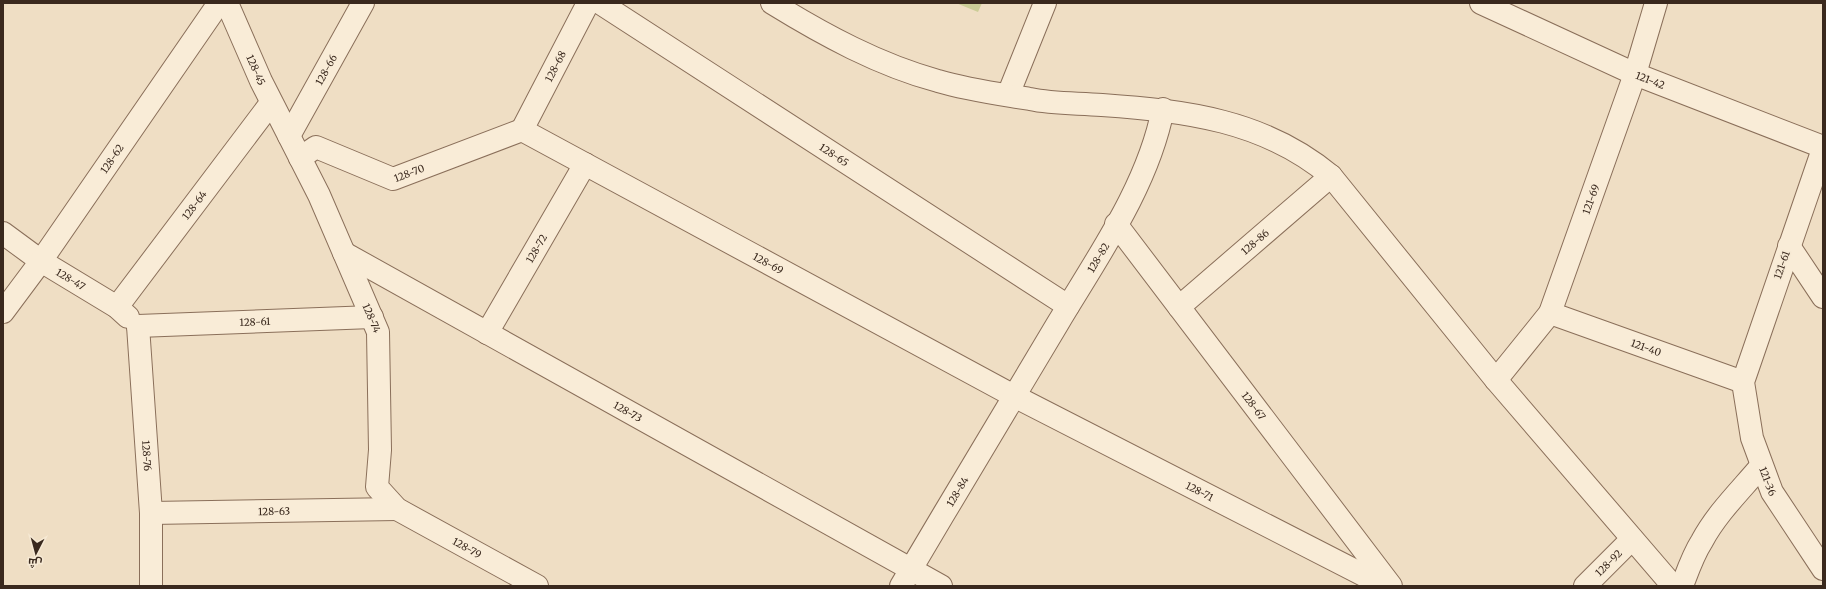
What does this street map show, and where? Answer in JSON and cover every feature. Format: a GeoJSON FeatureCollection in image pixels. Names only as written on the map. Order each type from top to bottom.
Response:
{"type":"FeatureCollection","features":[{"type":"Feature","properties":{"kind":"street","name":"128-62"},"geometry":{"type":"LineString","coordinates":[[3,312],[41,261],[219,3]]}},
{"type":"Feature","properties":{"kind":"street","name":"128-45"},"geometry":{"type":"LineString","coordinates":[[227,3],[271,102],[289,136]]}},
{"type":"Feature","properties":{"kind":"street","name":"128-66"},"geometry":{"type":"LineString","coordinates":[[289,136],[363,3]]}},
{"type":"Feature","properties":{"kind":"street","name":"128-68"},"geometry":{"type":"LineString","coordinates":[[522,130],[588,3]]}},
{"type":"Feature","properties":{"kind":"street","name":"128-65"},"geometry":{"type":"LineString","coordinates":[[600,3],[1068,306]]}},
{"type":"Feature","properties":{"kind":"street"},"geometry":{"type":"LineString","coordinates":[[772,3],[799,19],[882,62],[938,81],[1032,100],[1163,109],[1215,120],[1247,128],[1272,138],[1313,161],[1331,176],[1496,380],[1673,586]]}},
{"type":"Feature","properties":{"kind":"street"},"geometry":{"type":"LineString","coordinates":[[1008,95],[1046,3]]}},
{"type":"Feature","properties":{"kind":"street","name":"121-42"},"geometry":{"type":"LineString","coordinates":[[1481,3],[1635,74],[1823,148]]}},
{"type":"Feature","properties":{"kind":"street","name":"121-69"},"geometry":{"type":"LineString","coordinates":[[1496,380],[1550,313],[1635,74],[1656,3]]}},
{"type":"Feature","properties":{"kind":"street","name":"128-64"},"geometry":{"type":"LineString","coordinates":[[117,307],[271,102]]}},
{"type":"Feature","properties":{"kind":"street","name":"128-82"},"geometry":{"type":"LineString","coordinates":[[1014,396],[1116,224],[1149,160],[1159,132],[1163,109]]}},
{"type":"Feature","properties":{"kind":"street","name":"128-70"},"geometry":{"type":"LineString","coordinates":[[300,158],[316,146],[393,179],[522,130]]}},
{"type":"Feature","properties":{"kind":"street","name":"128-69"},"geometry":{"type":"LineString","coordinates":[[522,130],[1014,396]]}},
{"type":"Feature","properties":{"kind":"street","name":"128-74"},"geometry":{"type":"LineString","coordinates":[[289,136],[319,195],[378,332],[380,450],[378,487],[397,509]]}},
{"type":"Feature","properties":{"kind":"street","name":"121-61"},"geometry":{"type":"LineString","coordinates":[[1743,382],[1823,148]]}},
{"type":"Feature","properties":{"kind":"street","name":"128-72"},"geometry":{"type":"LineString","coordinates":[[488,333],[585,164]]}},
{"type":"Feature","properties":{"kind":"street","name":"128-86"},"geometry":{"type":"LineString","coordinates":[[1179,306],[1331,176]]}},
{"type":"Feature","properties":{"kind":"street","name":"128-67"},"geometry":{"type":"LineString","coordinates":[[1116,224],[1391,586]]}},
{"type":"Feature","properties":{"kind":"street","name":"128-47"},"geometry":{"type":"LineString","coordinates":[[3,233],[41,261],[117,307],[138,326]]}},
{"type":"Feature","properties":{"kind":"street"},"geometry":{"type":"LineString","coordinates":[[1789,246],[1823,297]]}},
{"type":"Feature","properties":{"kind":"street","name":"128-73"},"geometry":{"type":"LineString","coordinates":[[344,253],[488,333],[906,578],[941,586]]}},
{"type":"Feature","properties":{"kind":"street","name":"121-40"},"geometry":{"type":"LineString","coordinates":[[1550,313],[1743,382]]}},
{"type":"Feature","properties":{"kind":"street","name":"128-61"},"geometry":{"type":"LineString","coordinates":[[138,326],[372,317]]}},
{"type":"Feature","properties":{"kind":"street","name":"128-76"},"geometry":{"type":"LineString","coordinates":[[138,326],[151,513],[151,586]]}},
{"type":"Feature","properties":{"kind":"street","name":"121-36"},"geometry":{"type":"LineString","coordinates":[[1743,382],[1752,438],[1772,492],[1823,569]]}},
{"type":"Feature","properties":{"kind":"street","name":"128-84"},"geometry":{"type":"LineString","coordinates":[[906,578],[1014,396]]}},
{"type":"Feature","properties":{"kind":"street","name":"128-71"},"geometry":{"type":"LineString","coordinates":[[1014,396],[1385,586]]}},
{"type":"Feature","properties":{"kind":"street"},"geometry":{"type":"LineString","coordinates":[[1682,586],[1691,562],[1702,540],[1715,521],[1762,466]]}},
{"type":"Feature","properties":{"kind":"street","name":"128-63"},"geometry":{"type":"LineString","coordinates":[[151,513],[397,509]]}},
{"type":"Feature","properties":{"kind":"street","name":"128-79"},"geometry":{"type":"LineString","coordinates":[[397,509],[537,586]]}},
{"type":"Feature","properties":{"kind":"street","name":"128-92"},"geometry":{"type":"LineString","coordinates":[[1585,586],[1632,539]]}},
{"type":"Feature","properties":{"kind":"green space"},"geometry":{"type":"Polygon","coordinates":[[[956,3],[982,3],[978,12],[956,3]]]}}]}
